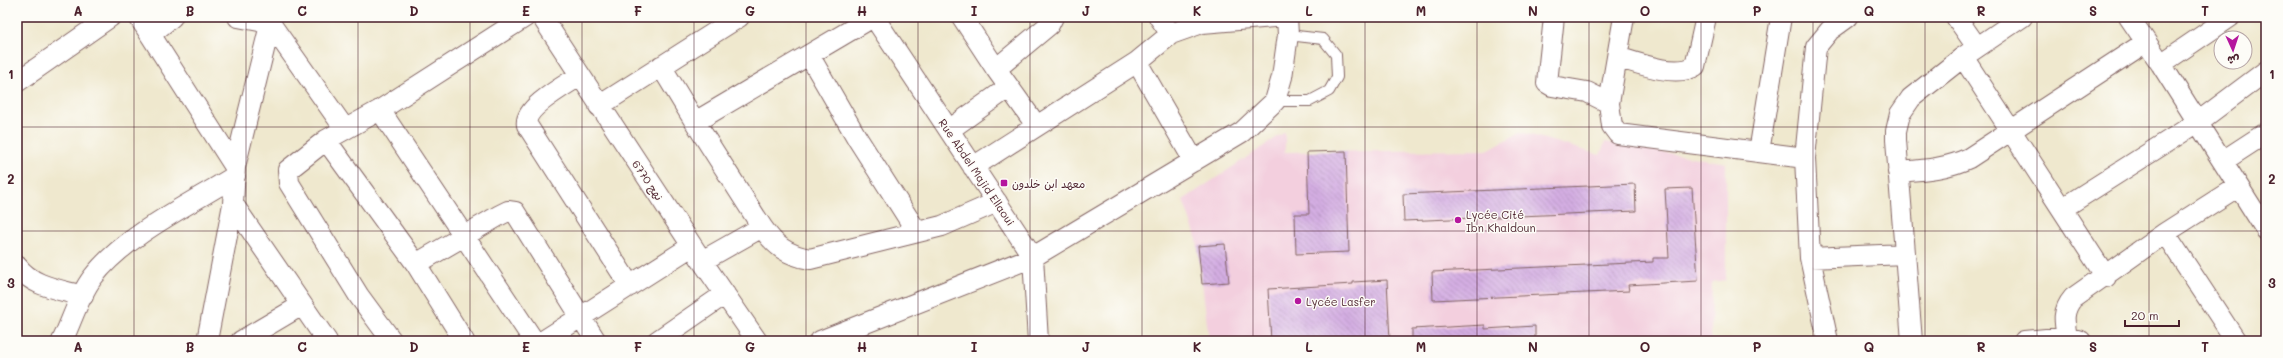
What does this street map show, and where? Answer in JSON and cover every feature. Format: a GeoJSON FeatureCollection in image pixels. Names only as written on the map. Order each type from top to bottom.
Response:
{"type":"FeatureCollection","features":[{"type":"Feature","properties":{"kind":"street"},"geometry":{"type":"LineString","coordinates":[[17,82],[110,17]]}},
{"type":"Feature","properties":{"kind":"street"},"geometry":{"type":"LineString","coordinates":[[139,17],[151,34],[235,172]]}},
{"type":"Feature","properties":{"kind":"street"},"geometry":{"type":"LineString","coordinates":[[151,34],[172,17]]}},
{"type":"Feature","properties":{"kind":"street"},"geometry":{"type":"LineString","coordinates":[[238,17],[271,20]]}},
{"type":"Feature","properties":{"kind":"street"},"geometry":{"type":"LineString","coordinates":[[392,341],[359,296],[288,178],[288,170],[326,140],[380,110],[525,17]]}},
{"type":"Feature","properties":{"kind":"street","name":"نهج 6770"},"geometry":{"type":"LineString","coordinates":[[542,17],[579,76],[697,254],[757,341]]}},
{"type":"Feature","properties":{"kind":"street"},"geometry":{"type":"LineString","coordinates":[[599,106],[739,17]]}},
{"type":"Feature","properties":{"kind":"street"},"geometry":{"type":"LineString","coordinates":[[695,122],[874,17]]}},
{"type":"Feature","properties":{"kind":"street","name":"Rue Abdel Majid Ellaoui"},"geometry":{"type":"LineString","coordinates":[[874,17],[1033,256]]}},
{"type":"Feature","properties":{"kind":"street"},"geometry":{"type":"LineString","coordinates":[[962,17],[996,69],[1036,125]]}},
{"type":"Feature","properties":{"kind":"street"},"geometry":{"type":"LineString","coordinates":[[996,69],[1049,25],[1053,17]]}},
{"type":"Feature","properties":{"kind":"street"},"geometry":{"type":"LineString","coordinates":[[1159,17],[1171,34]]}},
{"type":"Feature","properties":{"kind":"street"},"geometry":{"type":"LineString","coordinates":[[973,167],[1036,125],[1137,62],[1171,34],[1202,23],[1239,18],[1274,17]]}},
{"type":"Feature","properties":{"kind":"street"},"geometry":{"type":"LineString","coordinates":[[1554,17],[1548,83],[1552,86],[1587,92],[1610,103]]}},
{"type":"Feature","properties":{"kind":"street"},"geometry":{"type":"LineString","coordinates":[[1624,17],[1610,103],[1612,126],[1618,134],[1805,158]]}},
{"type":"Feature","properties":{"kind":"street"},"geometry":{"type":"LineString","coordinates":[[1618,57],[1657,68],[1690,69],[1695,66],[1706,17]]}},
{"type":"Feature","properties":{"kind":"street"},"geometry":{"type":"LineString","coordinates":[[1759,152],[1781,17]]}},
{"type":"Feature","properties":{"kind":"street"},"geometry":{"type":"LineString","coordinates":[[1828,341],[1810,258],[1805,158],[1816,47],[1830,30],[1848,17]]}},
{"type":"Feature","properties":{"kind":"street"},"geometry":{"type":"LineString","coordinates":[[1956,17],[1970,52],[2012,130],[2106,277]]}},
{"type":"Feature","properties":{"kind":"street"},"geometry":{"type":"LineString","coordinates":[[1912,341],[1898,172],[1896,131],[1900,114],[1911,98],[1970,52],[2022,17]]}},
{"type":"Feature","properties":{"kind":"street"},"geometry":{"type":"LineString","coordinates":[[2129,17],[2161,64],[2266,230]]}},
{"type":"Feature","properties":{"kind":"street"},"geometry":{"type":"LineString","coordinates":[[2161,64],[2230,17]]}},
{"type":"Feature","properties":{"kind":"street"},"geometry":{"type":"LineString","coordinates":[[271,20],[345,129]]}},
{"type":"Feature","properties":{"kind":"street"},"geometry":{"type":"LineString","coordinates":[[207,341],[233,204],[235,172],[271,20]]}},
{"type":"Feature","properties":{"kind":"street"},"geometry":{"type":"LineString","coordinates":[[820,341],[1033,256],[1242,132],[1275,101],[1282,78],[1288,26]]}},
{"type":"Feature","properties":{"kind":"street"},"geometry":{"type":"LineString","coordinates":[[1898,172],[1935,169],[1956,164],[1982,151],[2146,42]]}},
{"type":"Feature","properties":{"kind":"street"},"geometry":{"type":"LineString","coordinates":[[809,55],[857,138],[917,232]]}},
{"type":"Feature","properties":{"kind":"street"},"geometry":{"type":"LineString","coordinates":[[1137,62],[1194,161]]}},
{"type":"Feature","properties":{"kind":"street"},"geometry":{"type":"LineString","coordinates":[[661,66],[762,227],[776,244],[794,256],[810,259],[942,226],[997,202]]}},
{"type":"Feature","properties":{"kind":"street"},"geometry":{"type":"LineString","coordinates":[[2063,208],[2198,122],[2266,71]]}},
{"type":"Feature","properties":{"kind":"street"},"geometry":{"type":"LineString","coordinates":[[579,76],[536,106],[527,116],[527,125],[630,286]]}},
{"type":"Feature","properties":{"kind":"street"},"geometry":{"type":"LineString","coordinates":[[949,130],[1009,87]]}},
{"type":"Feature","properties":{"kind":"street"},"geometry":{"type":"LineString","coordinates":[[380,110],[463,237],[534,341]]}},
{"type":"Feature","properties":{"kind":"street"},"geometry":{"type":"LineString","coordinates":[[2223,161],[2266,133]]}},
{"type":"Feature","properties":{"kind":"street"},"geometry":{"type":"LineString","coordinates":[[326,140],[416,264],[464,341]]}},
{"type":"Feature","properties":{"kind":"street"},"geometry":{"type":"LineString","coordinates":[[62,341],[91,279],[107,260],[125,244],[235,172]]}},
{"type":"Feature","properties":{"kind":"street"},"geometry":{"type":"LineString","coordinates":[[2024,341],[2074,339],[2064,316],[2066,306],[2073,298],[2106,277],[2165,233],[2238,187]]}},
{"type":"Feature","properties":{"kind":"street"},"geometry":{"type":"LineString","coordinates":[[233,204],[326,341]]}},
{"type":"Feature","properties":{"kind":"street"},"geometry":{"type":"LineString","coordinates":[[416,264],[500,215],[508,211],[515,212],[596,341]]}},
{"type":"Feature","properties":{"kind":"street"},"geometry":{"type":"LineString","coordinates":[[543,341],[630,286],[697,254],[762,227]]}},
{"type":"Feature","properties":{"kind":"street"},"geometry":{"type":"LineString","coordinates":[[2165,233],[2236,341]]}},
{"type":"Feature","properties":{"kind":"street"},"geometry":{"type":"LineString","coordinates":[[1810,258],[1905,254]]}},
{"type":"Feature","properties":{"kind":"street"},"geometry":{"type":"LineString","coordinates":[[1033,256],[1038,341]]}},
{"type":"Feature","properties":{"kind":"street"},"geometry":{"type":"LineString","coordinates":[[17,266],[25,277],[35,283],[83,296]]}},
{"type":"Feature","properties":{"kind":"street"},"geometry":{"type":"LineString","coordinates":[[657,341],[725,294]]}},
{"type":"Feature","properties":{"kind":"street"},"geometry":{"type":"LineString","coordinates":[[241,341],[302,305]]}},
{"type":"Feature","properties":{"kind":"lane"},"geometry":{"type":"LineString","coordinates":[[1275,101],[1310,101],[1329,91],[1337,77],[1336,55],[1323,39],[1288,26]]}},
{"type":"Feature","properties":{"kind":"shaded area","name":"Lycée Cité Ibn Khaldoun"},"geometry":{"type":"Polygon","coordinates":[[[1285,132],[1285,152],[1487,150],[1521,132],[1600,155],[1605,142],[1726,163],[1726,280],[1712,282],[1711,341],[1209,341],[1197,240],[1183,200],[1285,132]]]}},
{"type":"Feature","properties":{"kind":"building"},"geometry":{"type":"Polygon","coordinates":[[[1346,151],[1349,252],[1296,254],[1295,214],[1309,214],[1307,152],[1346,151]]]}},
{"type":"Feature","properties":{"kind":"building"},"geometry":{"type":"Polygon","coordinates":[[[1635,184],[1636,211],[1404,221],[1403,194],[1635,184]]]}},
{"type":"Feature","properties":{"kind":"building"},"geometry":{"type":"Polygon","coordinates":[[[1692,188],[1698,281],[1628,285],[1629,291],[1433,300],[1432,272],[1653,262],[1653,258],[1669,258],[1665,189],[1692,188]]]}},
{"type":"Feature","properties":{"kind":"building"},"geometry":{"type":"Polygon","coordinates":[[[1225,244],[1229,282],[1202,284],[1198,246],[1225,244]]]}},
{"type":"Feature","properties":{"kind":"building","name":"Lycée Lasfer"},"geometry":{"type":"Polygon","coordinates":[[[1387,280],[1390,341],[1271,341],[1268,289],[1353,284],[1353,282],[1387,280]]]}},
{"type":"Feature","properties":{"kind":"building"},"geometry":{"type":"Polygon","coordinates":[[[1485,325],[1485,329],[1535,326],[1535,341],[1412,341],[1412,329],[1485,325]]]}},
{"type":"Feature","properties":{"kind":"place","name":"معهد ابن خلدون"},"geometry":{"type":"Point","coordinates":[1004,183]}},
{"type":"Feature","properties":{"kind":"place","name":"Lycée Cité Ibn Khaldoun"},"geometry":{"type":"Point","coordinates":[1458,220]}},
{"type":"Feature","properties":{"kind":"place","name":"Lycée Lasfer"},"geometry":{"type":"Point","coordinates":[1298,301]}}]}
